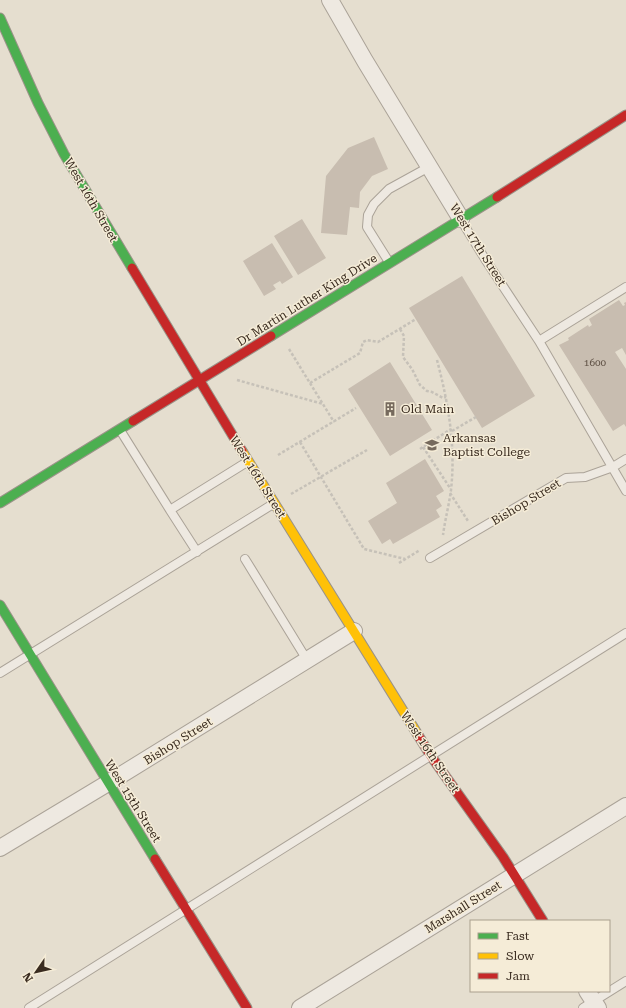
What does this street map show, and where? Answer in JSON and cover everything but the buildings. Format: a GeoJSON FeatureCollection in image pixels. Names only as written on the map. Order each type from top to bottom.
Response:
{"type":"FeatureCollection","features":[{"type":"Feature","properties":{"kind":"street","name":"West 17th Street"},"geometry":{"type":"LineString","coordinates":[[330,0],[460,219]]}},
{"type":"Feature","properties":{"kind":"street","name":"West 16th Street"},"geometry":{"type":"LineString","coordinates":[[0,18],[38,103],[64,154],[199,381],[431,756],[503,857],[542,920]]}},
{"type":"Feature","properties":{"kind":"street","name":"Dr Martin Luther King Drive"},"geometry":{"type":"LineString","coordinates":[[0,503],[390,263],[626,115]]}},
{"type":"Feature","properties":{"kind":"street","name":"West 15th Street"},"geometry":{"type":"LineString","coordinates":[[0,605],[108,783],[248,1008]]}},
{"type":"Feature","properties":{"kind":"street","name":"Bishop Street"},"geometry":{"type":"LineString","coordinates":[[0,848],[354,631]]}},
{"type":"Feature","properties":{"kind":"street","name":"Marshall Street"},"geometry":{"type":"LineString","coordinates":[[300,1008],[626,806]]}},
{"type":"Feature","properties":{"kind":"lane"},"geometry":{"type":"LineString","coordinates":[[390,263],[367,227],[368,215],[374,204],[389,189],[429,167]]}},
{"type":"Feature","properties":{"kind":"lane","name":"West 17th Street"},"geometry":{"type":"LineString","coordinates":[[460,219],[539,341],[626,491]]}},
{"type":"Feature","properties":{"kind":"lane"},"geometry":{"type":"LineString","coordinates":[[539,341],[626,288]]}},
{"type":"Feature","properties":{"kind":"lane"},"geometry":{"type":"LineString","coordinates":[[119,429],[197,552]]}},
{"type":"Feature","properties":{"kind":"lane","name":"Bishop Street"},"geometry":{"type":"LineString","coordinates":[[430,558],[566,478],[585,477],[613,467],[626,459]]}},
{"type":"Feature","properties":{"kind":"lane"},"geometry":{"type":"LineString","coordinates":[[170,510],[248,461]]}},
{"type":"Feature","properties":{"kind":"lane"},"geometry":{"type":"LineString","coordinates":[[0,673],[275,504]]}},
{"type":"Feature","properties":{"kind":"lane"},"geometry":{"type":"LineString","coordinates":[[245,559],[307,660]]}},
{"type":"Feature","properties":{"kind":"lane"},"geometry":{"type":"LineString","coordinates":[[29,1008],[626,633]]}},
{"type":"Feature","properties":{"kind":"lane"},"geometry":{"type":"LineString","coordinates":[[610,990],[626,981]]}},
{"type":"Feature","properties":{"kind":"lane"},"geometry":{"type":"LineString","coordinates":[[590,1002],[607,992]]}},
{"type":"Feature","properties":{"kind":"path"},"geometry":{"type":"LineString","coordinates":[[310,383],[360,353],[363,342],[367,340],[378,342],[416,319]]}},
{"type":"Feature","properties":{"kind":"path"},"geometry":{"type":"LineString","coordinates":[[400,329],[404,336],[403,357],[412,369],[420,385],[427,392],[432,392],[443,398],[446,397]]}},
{"type":"Feature","properties":{"kind":"path"},"geometry":{"type":"LineString","coordinates":[[289,349],[334,422]]}},
{"type":"Feature","properties":{"kind":"path"},"geometry":{"type":"LineString","coordinates":[[437,360],[446,397],[451,430],[450,491],[443,535]]}},
{"type":"Feature","properties":{"kind":"path"},"geometry":{"type":"LineString","coordinates":[[236,380],[323,404]]}},
{"type":"Feature","properties":{"kind":"path"},"geometry":{"type":"LineString","coordinates":[[278,455],[356,408]]}},
{"type":"Feature","properties":{"kind":"path"},"geometry":{"type":"LineString","coordinates":[[420,448],[476,417]]}},
{"type":"Feature","properties":{"kind":"path"},"geometry":{"type":"LineString","coordinates":[[300,442],[364,549],[405,559]]}},
{"type":"Feature","properties":{"kind":"path"},"geometry":{"type":"LineString","coordinates":[[423,447],[475,532]]}},
{"type":"Feature","properties":{"kind":"path"},"geometry":{"type":"LineString","coordinates":[[275,504],[367,450]]}},
{"type":"Feature","properties":{"kind":"traffic: fast"},"geometry":{"type":"LineString","coordinates":[[0,18],[38,103],[64,154],[132,268]]}},
{"type":"Feature","properties":{"kind":"traffic: fast"},"geometry":{"type":"LineString","coordinates":[[271,336],[497,197]]}},
{"type":"Feature","properties":{"kind":"traffic: fast"},"geometry":{"type":"LineString","coordinates":[[0,503],[133,421]]}},
{"type":"Feature","properties":{"kind":"traffic: fast"},"geometry":{"type":"LineString","coordinates":[[0,605],[155,859]]}},
{"type":"Feature","properties":{"kind":"traffic: slow"},"geometry":{"type":"LineString","coordinates":[[242,451],[418,735]]}},
{"type":"Feature","properties":{"kind":"traffic: jam"},"geometry":{"type":"LineString","coordinates":[[497,197],[626,115]]}},
{"type":"Feature","properties":{"kind":"traffic: jam"},"geometry":{"type":"LineString","coordinates":[[132,268],[242,451]]}},
{"type":"Feature","properties":{"kind":"traffic: jam"},"geometry":{"type":"LineString","coordinates":[[133,421],[271,336]]}},
{"type":"Feature","properties":{"kind":"traffic: jam"},"geometry":{"type":"LineString","coordinates":[[418,735],[431,756],[503,857],[542,920]]}},
{"type":"Feature","properties":{"kind":"traffic: jam"},"geometry":{"type":"LineString","coordinates":[[155,859],[247,1008]]}},
{"type":"Feature","properties":{"kind":"place","name":"Old Main"},"geometry":{"type":"Point","coordinates":[390,409]}},
{"type":"Feature","properties":{"kind":"place","name":"Arkansas Baptist College"},"geometry":{"type":"Point","coordinates":[432,445]}}]}
